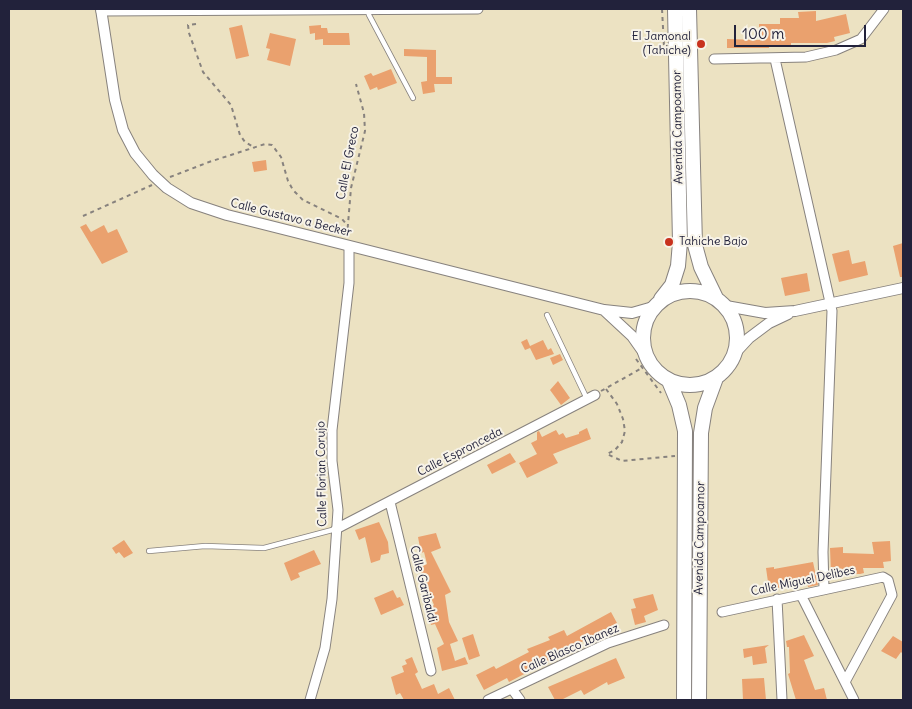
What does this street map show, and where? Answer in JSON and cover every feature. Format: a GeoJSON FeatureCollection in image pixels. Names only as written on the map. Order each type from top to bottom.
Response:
{"type":"FeatureCollection","features":[{"type":"Feature","properties":{"kind":"highway","name":"Avenida Campoamor"},"geometry":{"type":"LineString","coordinates":[[657,303],[672,285],[678,266],[680,242],[675,9]]}},
{"type":"Feature","properties":{"kind":"highway","name":"Avenida Campoamor"},"geometry":{"type":"LineString","coordinates":[[689,9],[695,245],[700,267],[721,302]]}},
{"type":"Feature","properties":{"kind":"highway"},"geometry":{"type":"LineString","coordinates":[[698,290],[721,302],[734,320],[738,335],[736,352],[728,366],[716,378],[701,384],[685,385],[669,380],[640,355],[645,322],[657,303],[678,291],[698,290]]}},
{"type":"Feature","properties":{"kind":"highway","name":"Avenida Campoamor"},"geometry":{"type":"LineString","coordinates":[[699,700],[701,433],[705,408],[716,378]]}},
{"type":"Feature","properties":{"kind":"highway","name":"Avenida Campoamor"},"geometry":{"type":"LineString","coordinates":[[669,380],[679,405],[686,448],[684,700]]}},
{"type":"Feature","properties":{"kind":"street"},"geometry":{"type":"LineString","coordinates":[[101,10],[478,9]]}},
{"type":"Feature","properties":{"kind":"street"},"geometry":{"type":"LineString","coordinates":[[714,59],[806,57],[854,43],[868,32],[884,9]]}},
{"type":"Feature","properties":{"kind":"street","name":"Calle Gustavo a Becker"},"geometry":{"type":"LineString","coordinates":[[101,10],[115,100],[123,130],[135,153],[160,181],[191,203],[349,246],[604,310],[632,313],[657,303]]}},
{"type":"Feature","properties":{"kind":"street"},"geometry":{"type":"LineString","coordinates":[[775,59],[832,318],[823,552],[824,589]]}},
{"type":"Feature","properties":{"kind":"street","name":"Calle Florian Corujo"},"geometry":{"type":"LineString","coordinates":[[310,700],[325,648],[329,622],[338,510],[332,460],[332,430],[349,283],[349,246]]}},
{"type":"Feature","properties":{"kind":"street"},"geometry":{"type":"LineString","coordinates":[[721,302],[765,313],[795,311],[903,288]]}},
{"type":"Feature","properties":{"kind":"street","name":"Calle Gustavo a Becker"},"geometry":{"type":"LineString","coordinates":[[604,310],[632,336],[640,355]]}},
{"type":"Feature","properties":{"kind":"street"},"geometry":{"type":"LineString","coordinates":[[736,352],[749,338],[768,324],[795,311]]}},
{"type":"Feature","properties":{"kind":"street","name":"Calle Espronceda"},"geometry":{"type":"LineString","coordinates":[[336,529],[591,397]]}},
{"type":"Feature","properties":{"kind":"street","name":"Calle Garibaldi"},"geometry":{"type":"LineString","coordinates":[[390,502],[432,671]]}},
{"type":"Feature","properties":{"kind":"street","name":"Calle Miguel Delibes"},"geometry":{"type":"LineString","coordinates":[[722,612],[883,577],[888,580],[892,595],[845,682]]}},
{"type":"Feature","properties":{"kind":"street"},"geometry":{"type":"LineString","coordinates":[[801,595],[854,700]]}},
{"type":"Feature","properties":{"kind":"street"},"geometry":{"type":"LineString","coordinates":[[777,599],[782,700]]}},
{"type":"Feature","properties":{"kind":"street","name":"Calle Blasco Ibanez"},"geometry":{"type":"LineString","coordinates":[[488,700],[618,639],[664,625]]}},
{"type":"Feature","properties":{"kind":"street"},"geometry":{"type":"LineString","coordinates":[[512,689],[520,700]]}},
{"type":"Feature","properties":{"kind":"lane"},"geometry":{"type":"LineString","coordinates":[[368,10],[413,98]]}},
{"type":"Feature","properties":{"kind":"lane"},"geometry":{"type":"LineString","coordinates":[[547,314],[591,397]]}},
{"type":"Feature","properties":{"kind":"lane"},"geometry":{"type":"LineString","coordinates":[[149,551],[205,546],[264,548],[336,529]]}},
{"type":"Feature","properties":{"kind":"path"},"geometry":{"type":"LineString","coordinates":[[196,24],[188,25],[188,34],[203,72],[231,105],[240,135],[245,142],[255,148]]}},
{"type":"Feature","properties":{"kind":"path","name":"Calle El Greco"},"geometry":{"type":"LineString","coordinates":[[349,246],[350,188],[365,131],[364,113],[356,84]]}},
{"type":"Feature","properties":{"kind":"path"},"geometry":{"type":"LineString","coordinates":[[83,216],[160,181],[209,162],[255,148],[272,145],[281,157],[288,180],[298,195],[312,205],[342,220],[348,226]]}},
{"type":"Feature","properties":{"kind":"path"},"geometry":{"type":"LineString","coordinates":[[640,355],[642,368],[665,400]]}},
{"type":"Feature","properties":{"kind":"path"},"geometry":{"type":"LineString","coordinates":[[591,397],[642,368]]}},
{"type":"Feature","properties":{"kind":"path"},"geometry":{"type":"LineString","coordinates":[[606,389],[617,404],[623,419],[624,431],[622,442],[615,450],[607,454],[622,461],[678,455]]}},
{"type":"Feature","properties":{"kind":"building"},"geometry":{"type":"Polygon","coordinates":[[[816,11],[816,21],[846,14],[850,33],[834,37],[835,41],[827,43],[791,43],[791,46],[769,46],[769,48],[727,48],[727,39],[759,40],[759,24],[780,24],[780,18],[799,18],[798,12],[816,11]]]}},
{"type":"Feature","properties":{"kind":"building"},"geometry":{"type":"Polygon","coordinates":[[[242,25],[249,56],[236,59],[229,28],[242,25]]]}},
{"type":"Feature","properties":{"kind":"building"},"geometry":{"type":"Polygon","coordinates":[[[321,25],[321,28],[327,28],[328,33],[349,33],[350,45],[323,45],[323,39],[315,40],[315,33],[310,34],[309,26],[321,25]]]}},
{"type":"Feature","properties":{"kind":"building"},"geometry":{"type":"Polygon","coordinates":[[[270,33],[296,39],[290,66],[267,60],[270,49],[266,48],[270,33]]]}},
{"type":"Feature","properties":{"kind":"building"},"geometry":{"type":"Polygon","coordinates":[[[404,49],[436,50],[436,77],[452,77],[452,84],[434,84],[435,92],[423,94],[421,82],[427,81],[427,57],[404,56],[404,49]]]}},
{"type":"Feature","properties":{"kind":"building"},"geometry":{"type":"Polygon","coordinates":[[[391,69],[397,83],[378,90],[377,87],[370,90],[364,76],[371,73],[373,76],[391,69]]]}},
{"type":"Feature","properties":{"kind":"building"},"geometry":{"type":"Polygon","coordinates":[[[266,160],[267,170],[254,172],[252,162],[266,160]]]}},
{"type":"Feature","properties":{"kind":"building"},"geometry":{"type":"Polygon","coordinates":[[[86,224],[91,232],[104,225],[108,233],[117,229],[128,252],[102,264],[80,227],[86,224]]]}},
{"type":"Feature","properties":{"kind":"building"},"geometry":{"type":"Polygon","coordinates":[[[903,243],[903,277],[900,277],[893,246],[903,243]]]}},
{"type":"Feature","properties":{"kind":"building"},"geometry":{"type":"Polygon","coordinates":[[[849,250],[852,264],[865,261],[868,275],[839,282],[832,254],[849,250]]]}},
{"type":"Feature","properties":{"kind":"building"},"geometry":{"type":"Polygon","coordinates":[[[807,273],[810,291],[785,296],[781,278],[807,273]]]}},
{"type":"Feature","properties":{"kind":"building"},"geometry":{"type":"Polygon","coordinates":[[[527,339],[530,346],[543,340],[548,350],[551,348],[554,354],[536,360],[530,348],[525,350],[521,342],[527,339]]]}},
{"type":"Feature","properties":{"kind":"building"},"geometry":{"type":"Polygon","coordinates":[[[560,354],[563,360],[553,365],[550,358],[560,354]]]}},
{"type":"Feature","properties":{"kind":"building"},"geometry":{"type":"Polygon","coordinates":[[[558,381],[570,398],[561,405],[550,390],[558,381]]]}},
{"type":"Feature","properties":{"kind":"building"},"geometry":{"type":"Polygon","coordinates":[[[587,428],[591,439],[553,454],[558,463],[527,478],[519,463],[537,454],[531,443],[537,440],[537,432],[539,431],[542,437],[556,430],[559,435],[563,433],[566,438],[579,434],[579,432],[587,428]]]}},
{"type":"Feature","properties":{"kind":"building"},"geometry":{"type":"Polygon","coordinates":[[[510,453],[516,462],[492,474],[487,465],[510,453]]]}},
{"type":"Feature","properties":{"kind":"building"},"geometry":{"type":"Polygon","coordinates":[[[379,522],[388,542],[389,553],[381,555],[380,560],[371,563],[365,537],[359,540],[355,530],[379,522]]]}},
{"type":"Feature","properties":{"kind":"building"},"geometry":{"type":"Polygon","coordinates":[[[436,533],[441,548],[431,552],[451,592],[445,595],[449,622],[458,641],[450,644],[455,661],[465,657],[468,664],[442,671],[437,648],[444,644],[435,624],[431,625],[426,609],[434,605],[419,568],[427,564],[424,552],[421,553],[418,537],[436,533]]]}},
{"type":"Feature","properties":{"kind":"building"},"geometry":{"type":"Polygon","coordinates":[[[124,540],[133,553],[124,558],[119,552],[116,554],[112,548],[124,540]]]}},
{"type":"Feature","properties":{"kind":"building"},"geometry":{"type":"Polygon","coordinates":[[[890,541],[891,561],[883,562],[884,568],[863,568],[864,573],[860,574],[831,574],[830,548],[843,547],[843,553],[874,554],[872,542],[890,541]]]}},
{"type":"Feature","properties":{"kind":"building"},"geometry":{"type":"Polygon","coordinates":[[[314,550],[321,564],[298,573],[300,577],[291,581],[284,563],[314,550]]]}},
{"type":"Feature","properties":{"kind":"building"},"geometry":{"type":"Polygon","coordinates":[[[813,562],[818,585],[808,587],[807,581],[802,582],[800,580],[784,583],[785,587],[769,589],[766,568],[774,567],[774,569],[813,562]]]}},
{"type":"Feature","properties":{"kind":"building"},"geometry":{"type":"Polygon","coordinates":[[[393,590],[397,598],[400,597],[404,605],[381,615],[374,598],[393,590]]]}},
{"type":"Feature","properties":{"kind":"building"},"geometry":{"type":"Polygon","coordinates":[[[653,594],[658,610],[644,616],[646,622],[635,625],[631,609],[636,608],[633,599],[653,594]]]}},
{"type":"Feature","properties":{"kind":"building"},"geometry":{"type":"Polygon","coordinates":[[[611,612],[617,623],[572,647],[574,651],[529,669],[530,671],[509,682],[507,678],[484,690],[476,675],[494,666],[496,669],[529,652],[527,649],[550,640],[548,637],[564,630],[567,636],[611,612]]]}},
{"type":"Feature","properties":{"kind":"building"},"geometry":{"type":"Polygon","coordinates":[[[473,634],[480,656],[469,660],[462,638],[473,634]]]}},
{"type":"Feature","properties":{"kind":"building"},"geometry":{"type":"Polygon","coordinates":[[[804,635],[814,656],[804,660],[815,690],[824,688],[827,700],[796,700],[788,674],[790,673],[789,647],[787,647],[786,641],[804,635]]]}},
{"type":"Feature","properties":{"kind":"building"},"geometry":{"type":"Polygon","coordinates":[[[893,636],[903,642],[903,654],[901,652],[896,659],[881,651],[893,636]]]}},
{"type":"Feature","properties":{"kind":"building"},"geometry":{"type":"Polygon","coordinates":[[[769,645],[765,648],[767,663],[753,665],[752,656],[744,658],[743,649],[769,645]]]}},
{"type":"Feature","properties":{"kind":"building"},"geometry":{"type":"Polygon","coordinates":[[[412,657],[418,672],[415,674],[422,689],[434,684],[438,694],[449,688],[455,700],[404,700],[400,693],[396,695],[391,677],[404,672],[402,666],[407,664],[405,660],[412,657]]]}},
{"type":"Feature","properties":{"kind":"building"},"geometry":{"type":"Polygon","coordinates":[[[616,658],[625,678],[608,685],[607,682],[584,695],[581,690],[561,700],[555,700],[548,687],[616,658]]]}},
{"type":"Feature","properties":{"kind":"building"},"geometry":{"type":"Polygon","coordinates":[[[764,678],[766,700],[743,700],[742,679],[764,678]]]}},
{"type":"Feature","properties":{"kind":"place","name":"El Jamonal (Tahiche)"},"geometry":{"type":"Point","coordinates":[701,44]}},
{"type":"Feature","properties":{"kind":"place","name":"Tahiche Bajo"},"geometry":{"type":"Point","coordinates":[669,242]}}]}
